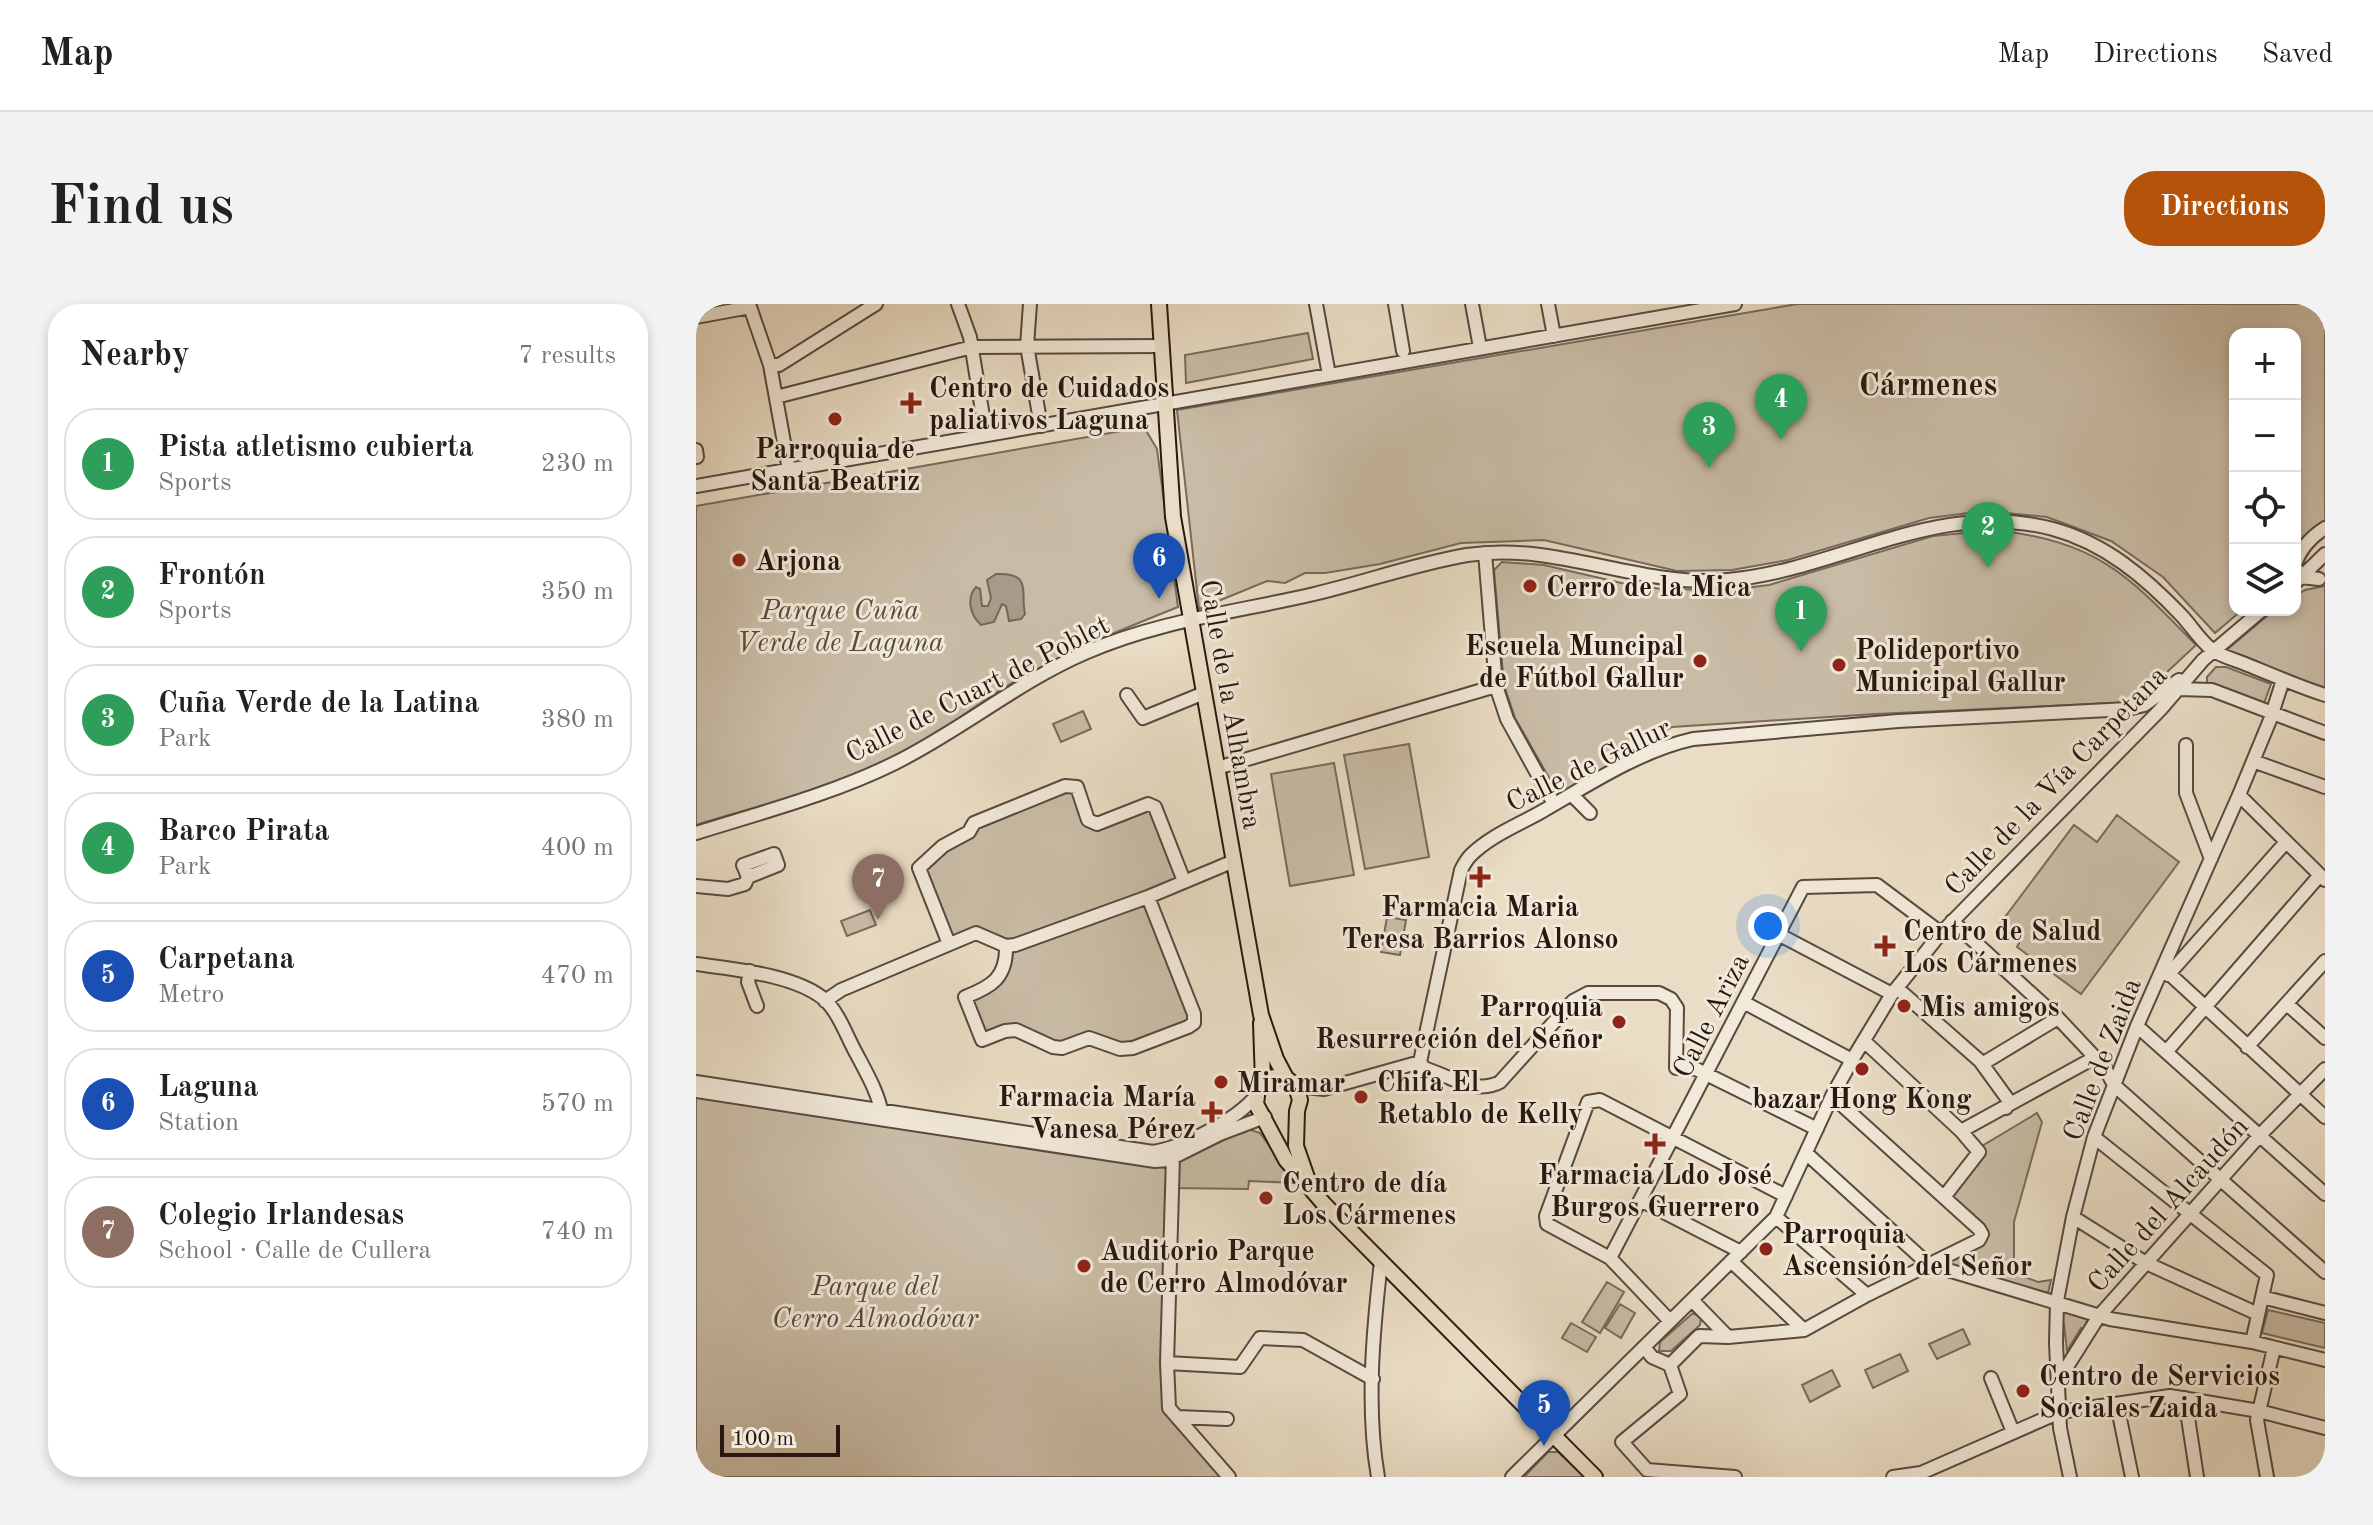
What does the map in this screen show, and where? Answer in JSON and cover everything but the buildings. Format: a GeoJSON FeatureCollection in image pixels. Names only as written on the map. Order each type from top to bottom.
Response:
{"type":"FeatureCollection","features":[{"type":"Feature","properties":{"kind":"main road","name":"Calle de la Alhambra"},"geometry":{"type":"LineString","coordinates":[[1159,304],[1173,517],[1261,1015],[1276,1059],[1291,1082]]}},
{"type":"Feature","properties":{"kind":"main road","name":"Calle de la Alhambra"},"geometry":{"type":"LineString","coordinates":[[1260,1089],[1261,1015]]}},
{"type":"Feature","properties":{"kind":"main road"},"geometry":{"type":"LineString","coordinates":[[1311,1189],[1296,1146],[1300,1100],[1291,1082],[1274,1077],[1260,1089],[1259,1111],[1286,1160],[1311,1189],[1381,1262],[1595,1477]]}},
{"type":"Feature","properties":{"kind":"main road"},"geometry":{"type":"LineString","coordinates":[[1265,1117],[1282,1121],[1297,1111]]}},
{"type":"Feature","properties":{"kind":"street"},"geometry":{"type":"LineString","coordinates":[[696,317],[745,308],[748,304],[770,365],[789,470]]}},
{"type":"Feature","properties":{"kind":"street"},"geometry":{"type":"LineString","coordinates":[[958,304],[972,347],[986,435]]}},
{"type":"Feature","properties":{"kind":"street"},"geometry":{"type":"LineString","coordinates":[[1030,304],[1027,346],[1041,426]]}},
{"type":"Feature","properties":{"kind":"street"},"geometry":{"type":"LineString","coordinates":[[1316,304],[1329,375]]}},
{"type":"Feature","properties":{"kind":"street"},"geometry":{"type":"LineString","coordinates":[[1395,304],[1403,351]]}},
{"type":"Feature","properties":{"kind":"street"},"geometry":{"type":"LineString","coordinates":[[1472,304],[1479,342]]}},
{"type":"Feature","properties":{"kind":"street"},"geometry":{"type":"LineString","coordinates":[[1548,304],[1554,336]]}},
{"type":"Feature","properties":{"kind":"street"},"geometry":{"type":"LineString","coordinates":[[696,486],[1735,304]]}},
{"type":"Feature","properties":{"kind":"street"},"geometry":{"type":"LineString","coordinates":[[770,365],[779,365],[868,306]]}},
{"type":"Feature","properties":{"kind":"street"},"geometry":{"type":"LineString","coordinates":[[776,397],[972,347],[1161,346]]}},
{"type":"Feature","properties":{"kind":"street","name":"Calle de Cuart de Poblet"},"geometry":{"type":"LineString","coordinates":[[696,833],[812,797],[895,763],[1075,657],[1140,632],[1485,553],[1556,556],[1631,574],[1677,581],[1727,580],[1784,571],[1944,524],[1985,520],[2019,523],[2078,537],[2126,565],[2146,580],[2208,656]]}},
{"type":"Feature","properties":{"kind":"street"},"geometry":{"type":"LineString","coordinates":[[2301,550],[2325,528]]}},
{"type":"Feature","properties":{"kind":"street"},"geometry":{"type":"LineString","coordinates":[[1485,553],[1496,686],[1507,719],[1554,804]]}},
{"type":"Feature","properties":{"kind":"street"},"geometry":{"type":"LineString","coordinates":[[2301,571],[2325,554]]}},
{"type":"Feature","properties":{"kind":"street"},"geometry":{"type":"LineString","coordinates":[[2301,576],[2322,579]]}},
{"type":"Feature","properties":{"kind":"street","name":"Calle de la Vía Carpetana"},"geometry":{"type":"LineString","coordinates":[[1512,1477],[1776,1217],[1852,1060],[1895,991],[1941,933],[2208,656],[2255,616]]}},
{"type":"Feature","properties":{"kind":"street"},"geometry":{"type":"LineString","coordinates":[[2208,656],[2325,695]]}},
{"type":"Feature","properties":{"kind":"street","name":"Calle de Gallur"},"geometry":{"type":"LineString","coordinates":[[1420,1062],[1461,870],[1473,853],[1554,804],[1672,744],[1693,739],[1898,721],[2137,708],[2156,698],[2208,656]]}},
{"type":"Feature","properties":{"kind":"street","name":"Calle de Zaida"},"geometry":{"type":"LineString","coordinates":[[2070,1477],[2062,1449],[2057,1301],[2073,1217],[2094,1137],[2137,1026],[2165,971],[2239,795],[2283,680]]}},
{"type":"Feature","properties":{"kind":"street"},"geometry":{"type":"LineString","coordinates":[[1217,768],[1496,686]]}},
{"type":"Feature","properties":{"kind":"street"},"geometry":{"type":"LineString","coordinates":[[2178,689],[2212,690],[2325,733]]}},
{"type":"Feature","properties":{"kind":"street"},"geometry":{"type":"LineString","coordinates":[[1127,695],[1143,718],[1204,693]]}},
{"type":"Feature","properties":{"kind":"street"},"geometry":{"type":"LineString","coordinates":[[2186,745],[2186,793],[2211,859]]}},
{"type":"Feature","properties":{"kind":"street"},"geometry":{"type":"LineString","coordinates":[[2253,761],[2325,787]]}},
{"type":"Feature","properties":{"kind":"street"},"geometry":{"type":"LineString","coordinates":[[949,944],[919,868],[943,846],[969,832],[974,823],[1065,786],[1077,787],[1088,820],[1097,824],[1148,804],[1155,807],[1184,881]]}},
{"type":"Feature","properties":{"kind":"street"},"geometry":{"type":"LineString","coordinates":[[1572,795],[1590,813]]}},
{"type":"Feature","properties":{"kind":"street"},"geometry":{"type":"LineString","coordinates":[[2166,1052],[2321,872],[2239,795]]}},
{"type":"Feature","properties":{"kind":"street"},"geometry":{"type":"LineString","coordinates":[[2202,834],[2224,829]]}},
{"type":"Feature","properties":{"kind":"street"},"geometry":{"type":"LineString","coordinates":[[2286,842],[2165,971],[2325,1117]]}},
{"type":"Feature","properties":{"kind":"street"},"geometry":{"type":"LineString","coordinates":[[825,1001],[841,990],[976,933],[1006,946],[1015,945],[1148,897],[1234,861]]}},
{"type":"Feature","properties":{"kind":"street"},"geometry":{"type":"LineString","coordinates":[[696,886],[728,889],[745,884],[748,877]]}},
{"type":"Feature","properties":{"kind":"street","name":"Calle Ariza"},"geometry":{"type":"LineString","coordinates":[[1610,1258],[1803,887],[1877,885],[1941,933]]}},
{"type":"Feature","properties":{"kind":"street"},"geometry":{"type":"LineString","coordinates":[[1006,946],[1006,961],[993,986],[965,997],[982,1040],[1016,1030],[1062,1048],[1089,1038],[1120,1049],[1133,1048],[1194,1023],[1194,1014],[1148,897]]}},
{"type":"Feature","properties":{"kind":"street"},"geometry":{"type":"LineString","coordinates":[[1952,921],[2058,1018],[2105,1068],[2114,1085],[2325,1272]]}},
{"type":"Feature","properties":{"kind":"street"},"geometry":{"type":"LineString","coordinates":[[1778,934],[1895,991],[1982,1064],[2009,1101],[2006,1108]]}},
{"type":"Feature","properties":{"kind":"street"},"geometry":{"type":"LineString","coordinates":[[2247,1047],[2325,961]]}},
{"type":"Feature","properties":{"kind":"street"},"geometry":{"type":"LineString","coordinates":[[696,964],[777,978],[825,1001],[861,1062],[882,1116]]}},
{"type":"Feature","properties":{"kind":"street"},"geometry":{"type":"LineString","coordinates":[[750,971],[748,982],[757,1006]]}},
{"type":"Feature","properties":{"kind":"street"},"geometry":{"type":"LineString","coordinates":[[1291,1082],[1324,1089],[1420,1062],[1424,1068],[1477,1088],[1490,1087],[1500,1082],[1573,1001],[1588,993],[1659,993],[1671,999],[1677,1008],[1676,1068],[1696,1069],[1817,1129]]}},
{"type":"Feature","properties":{"kind":"street"},"geometry":{"type":"LineString","coordinates":[[1745,1003],[1852,1060]]}},
{"type":"Feature","properties":{"kind":"street"},"geometry":{"type":"LineString","coordinates":[[2287,1004],[2325,1038]]}},
{"type":"Feature","properties":{"kind":"street"},"geometry":{"type":"LineString","coordinates":[[1982,1064],[2058,1018]]}},
{"type":"Feature","properties":{"kind":"street"},"geometry":{"type":"LineString","coordinates":[[2137,1026],[2325,1194]]}},
{"type":"Feature","properties":{"kind":"street"},"geometry":{"type":"LineString","coordinates":[[1864,1041],[1961,1131],[1979,1152],[1944,1197]]}},
{"type":"Feature","properties":{"kind":"street"},"geometry":{"type":"LineString","coordinates":[[1961,1131],[2094,1058]]}},
{"type":"Feature","properties":{"kind":"street","name":"Calle del Alcaudón"},"geometry":{"type":"LineString","coordinates":[[2058,1381],[2099,1316],[2261,1134],[2325,1069]]}},
{"type":"Feature","properties":{"kind":"street"},"geometry":{"type":"LineString","coordinates":[[696,1082],[1143,1161],[1173,1157],[1265,1117]]}},
{"type":"Feature","properties":{"kind":"street"},"geometry":{"type":"LineString","coordinates":[[696,1091],[1153,1152],[1173,1148],[1225,1121],[1247,1107],[1260,1089]]}},
{"type":"Feature","properties":{"kind":"street"},"geometry":{"type":"LineString","coordinates":[[1699,1336],[1728,1337],[1804,1330],[1979,1240],[1982,1234],[1832,1096]]}},
{"type":"Feature","properties":{"kind":"street"},"geometry":{"type":"LineString","coordinates":[[1669,1320],[1610,1258],[1547,1224],[1546,1216],[1568,1152],[1585,1107],[1592,1099],[1600,1100],[1786,1196]]}},
{"type":"Feature","properties":{"kind":"street"},"geometry":{"type":"LineString","coordinates":[[2094,1137],[2267,1275],[2252,1342]]}},
{"type":"Feature","properties":{"kind":"street"},"geometry":{"type":"LineString","coordinates":[[1806,1153],[1928,1264],[2099,1316],[2252,1342],[2325,1360]]}},
{"type":"Feature","properties":{"kind":"street"},"geometry":{"type":"LineString","coordinates":[[1173,1157],[1167,1363],[1169,1408],[1229,1477]]}},
{"type":"Feature","properties":{"kind":"street"},"geometry":{"type":"LineString","coordinates":[[1642,1201],[1736,1257],[1804,1330]]}},
{"type":"Feature","properties":{"kind":"street"},"geometry":{"type":"LineString","coordinates":[[1776,1217],[1867,1295]]}},
{"type":"Feature","properties":{"kind":"street"},"geometry":{"type":"LineString","coordinates":[[2073,1217],[2146,1263],[2258,1314]]}},
{"type":"Feature","properties":{"kind":"street"},"geometry":{"type":"LineString","coordinates":[[1378,1477],[1374,1456],[1373,1379],[1381,1262]]}},
{"type":"Feature","properties":{"kind":"street"},"geometry":{"type":"LineString","coordinates":[[2262,1297],[2325,1313]]}},
{"type":"Feature","properties":{"kind":"street"},"geometry":{"type":"LineString","coordinates":[[1692,1300],[1728,1337]]}},
{"type":"Feature","properties":{"kind":"street"},"geometry":{"type":"LineString","coordinates":[[1670,1365],[1708,1327],[1709,1318]]}},
{"type":"Feature","properties":{"kind":"street"},"geometry":{"type":"LineString","coordinates":[[1167,1363],[1240,1367],[1260,1338],[1303,1340],[1373,1379]]}},
{"type":"Feature","properties":{"kind":"street"},"geometry":{"type":"LineString","coordinates":[[1644,1347],[1652,1357],[1670,1365],[1680,1394],[1622,1442],[1644,1474],[1735,1477]]}},
{"type":"Feature","properties":{"kind":"street"},"geometry":{"type":"LineString","coordinates":[[2267,1477],[2257,1420],[2274,1348]]}},
{"type":"Feature","properties":{"kind":"street"},"geometry":{"type":"LineString","coordinates":[[1991,1378],[2013,1432]]}},
{"type":"Feature","properties":{"kind":"street"},"geometry":{"type":"LineString","coordinates":[[1893,1477],[1921,1473],[2060,1412],[2170,1396],[2259,1411],[2325,1428]]}},
{"type":"Feature","properties":{"kind":"street"},"geometry":{"type":"LineString","coordinates":[[2185,1398],[2197,1477]]}},
{"type":"Feature","properties":{"kind":"street"},"geometry":{"type":"LineString","coordinates":[[2117,1404],[2132,1477]]}},
{"type":"Feature","properties":{"kind":"street"},"geometry":{"type":"LineString","coordinates":[[1177,1417],[1227,1419]]}},
{"type":"Feature","properties":{"kind":"green space"},"geometry":{"type":"Polygon","coordinates":[[[1797,304],[2325,304],[2325,523],[2301,548],[2301,328],[2229,328],[2229,616],[2235,616],[2215,633],[2163,577],[2111,541],[2047,517],[1985,511],[1929,518],[1788,560],[1732,570],[1677,571],[1544,540],[1461,543],[1380,564],[1305,573],[1285,583],[1267,581],[1199,609],[1177,410],[1797,304]]]}},
{"type":"Feature","properties":{"kind":"green space"},"geometry":{"type":"Polygon","coordinates":[[[1308,333],[1313,359],[1186,383],[1185,355],[1308,333]]]}},
{"type":"Feature","properties":{"kind":"green space","name":"Parque Cuña Verde de Laguna"},"geometry":{"type":"Polygon","coordinates":[[[1144,427],[1157,449],[1178,607],[1036,669],[925,741],[870,770],[696,825],[696,506],[1144,427]]]}},
{"type":"Feature","properties":{"kind":"green space","name":"Polideportivo Municipal Gallur"},"geometry":{"type":"Polygon","coordinates":[[[1995,530],[2060,543],[2108,565],[2150,599],[2196,645],[2135,702],[1672,727],[1565,791],[1556,790],[1515,718],[1504,685],[1494,570],[1502,562],[1544,565],[1630,585],[1662,589],[1727,590],[1769,585],[1933,536],[1995,530]]]}},
{"type":"Feature","properties":{"kind":"green space"},"geometry":{"type":"Polygon","coordinates":[[[2325,586],[2325,695],[2222,654],[2267,616],[2301,616],[2301,592],[2325,586]]]}},
{"type":"Feature","properties":{"kind":"green space"},"geometry":{"type":"Polygon","coordinates":[[[2216,667],[2226,667],[2271,684],[2263,706],[2212,687],[2207,677],[2216,667]]]}},
{"type":"Feature","properties":{"kind":"green space"},"geometry":{"type":"Polygon","coordinates":[[[1083,711],[1091,729],[1061,742],[1053,724],[1083,711]]]}},
{"type":"Feature","properties":{"kind":"green space"},"geometry":{"type":"Polygon","coordinates":[[[1409,744],[1429,857],[1365,869],[1344,755],[1409,744]]]}},
{"type":"Feature","properties":{"kind":"green space"},"geometry":{"type":"Polygon","coordinates":[[[1334,763],[1354,875],[1290,886],[1271,774],[1334,763]]]}},
{"type":"Feature","properties":{"kind":"green space"},"geometry":{"type":"Polygon","coordinates":[[[1073,786],[1088,820],[1148,804],[1184,881],[1149,896],[1194,1023],[1133,1048],[1089,1038],[1068,1046],[1016,1030],[982,1040],[965,997],[993,985],[1006,946],[976,933],[949,944],[919,868],[974,823],[1073,786]]]}},
{"type":"Feature","properties":{"kind":"green space"},"geometry":{"type":"Polygon","coordinates":[[[2117,815],[2179,862],[2081,994],[2017,947],[2020,941],[1999,925],[2074,825],[2097,842],[2117,815]]]}},
{"type":"Feature","properties":{"kind":"green space"},"geometry":{"type":"Polygon","coordinates":[[[870,910],[876,925],[847,936],[841,921],[870,910]]]}},
{"type":"Feature","properties":{"kind":"green space"},"geometry":{"type":"Polygon","coordinates":[[[1387,917],[1406,920],[1400,955],[1381,952],[1387,917]]]}},
{"type":"Feature","properties":{"kind":"green space","name":"Parque del Cerro Almodóvar"},"geometry":{"type":"Polygon","coordinates":[[[696,1097],[1167,1168],[1165,1410],[1221,1477],[696,1477],[696,1097]]]}},
{"type":"Feature","properties":{"kind":"green space"},"geometry":{"type":"Polygon","coordinates":[[[2037,1113],[2042,1122],[2014,1222],[2014,1273],[2038,1282],[2051,1280],[2048,1293],[2034,1290],[2032,1294],[1928,1264],[1982,1235],[1944,1197],[1982,1146],[2037,1113]]]}},
{"type":"Feature","properties":{"kind":"green space"},"geometry":{"type":"Polygon","coordinates":[[[1248,1129],[1260,1133],[1297,1183],[1249,1181],[1248,1189],[1173,1188],[1173,1158],[1248,1129]]]}},
{"type":"Feature","properties":{"kind":"green space"},"geometry":{"type":"Polygon","coordinates":[[[1607,1282],[1624,1292],[1600,1333],[1582,1322],[1607,1282]]]}},
{"type":"Feature","properties":{"kind":"green space"},"geometry":{"type":"Polygon","coordinates":[[[1620,1304],[1635,1313],[1621,1338],[1605,1328],[1620,1304]]]}},
{"type":"Feature","properties":{"kind":"green space"},"geometry":{"type":"Polygon","coordinates":[[[2066,1310],[2088,1318],[2067,1351],[2064,1324],[2061,1324],[2061,1314],[2066,1310]]]}},
{"type":"Feature","properties":{"kind":"green space"},"geometry":{"type":"Polygon","coordinates":[[[2268,1310],[2325,1323],[2325,1348],[2262,1333],[2268,1310]]]}},
{"type":"Feature","properties":{"kind":"green space"},"geometry":{"type":"Polygon","coordinates":[[[1693,1313],[1701,1318],[1700,1325],[1671,1351],[1659,1351],[1660,1342],[1693,1313]]]}},
{"type":"Feature","properties":{"kind":"green space"},"geometry":{"type":"Polygon","coordinates":[[[1571,1323],[1596,1337],[1587,1352],[1562,1338],[1571,1323]]]}},
{"type":"Feature","properties":{"kind":"green space"},"geometry":{"type":"Polygon","coordinates":[[[1963,1329],[1970,1344],[1937,1359],[1929,1344],[1963,1329]]]}},
{"type":"Feature","properties":{"kind":"green space"},"geometry":{"type":"Polygon","coordinates":[[[1900,1354],[1908,1371],[1873,1388],[1865,1370],[1900,1354]]]}},
{"type":"Feature","properties":{"kind":"green space"},"geometry":{"type":"Polygon","coordinates":[[[1832,1370],[1840,1386],[1810,1402],[1802,1385],[1832,1370]]]}},
{"type":"Feature","properties":{"kind":"green space"},"geometry":{"type":"Polygon","coordinates":[[[1548,1452],[1558,1452],[1586,1477],[1524,1477],[1548,1452]]]}},
{"type":"Feature","properties":{"kind":"shaded area"},"geometry":{"type":"Polygon","coordinates":[[[996,574],[1008,574],[1020,580],[1025,614],[1021,619],[1009,621],[1006,606],[1002,604],[994,622],[981,625],[972,611],[971,596],[976,587],[980,589],[982,606],[988,606],[991,598],[987,580],[996,574]]]}},
{"type":"Feature","properties":{"kind":"place","name":"Centro de Cuidados paliativos Laguna"},"geometry":{"type":"Point","coordinates":[911,403]}},
{"type":"Feature","properties":{"kind":"place","name":"Parroquia de Santa Beatriz"},"geometry":{"type":"Point","coordinates":[835,419]}},
{"type":"Feature","properties":{"kind":"place","name":"Barco Pirata"},"geometry":{"type":"Point","coordinates":[1781,440]}},
{"type":"Feature","properties":{"kind":"place","name":"Cuña Verde de la Latina"},"geometry":{"type":"Point","coordinates":[1709,468]}},
{"type":"Feature","properties":{"kind":"place","name":"Arjona"},"geometry":{"type":"Point","coordinates":[739,560]}},
{"type":"Feature","properties":{"kind":"place","name":"Frontón"},"geometry":{"type":"Point","coordinates":[1988,568]}},
{"type":"Feature","properties":{"kind":"place","name":"Cerro de la Mica"},"geometry":{"type":"Point","coordinates":[1530,586]}},
{"type":"Feature","properties":{"kind":"place","name":"Laguna"},"geometry":{"type":"Point","coordinates":[1159,599]}},
{"type":"Feature","properties":{"kind":"place","name":"Pista atletismo cubierta"},"geometry":{"type":"Point","coordinates":[1801,652]}},
{"type":"Feature","properties":{"kind":"place","name":"Escuela Muncipal de Fútbol Gallur"},"geometry":{"type":"Point","coordinates":[1700,661]}},
{"type":"Feature","properties":{"kind":"place","name":"Polideportivo Municipal Gallur"},"geometry":{"type":"Point","coordinates":[1839,665]}},
{"type":"Feature","properties":{"kind":"place","name":"Farmacia Maria Teresa Barrios Alonso"},"geometry":{"type":"Point","coordinates":[1480,877]}},
{"type":"Feature","properties":{"kind":"place","name":"Colegio Irlandesas"},"geometry":{"type":"Point","coordinates":[878,920]}},
{"type":"Feature","properties":{"kind":"place","name":"Centro de Salud Los Cármenes"},"geometry":{"type":"Point","coordinates":[1885,946]}},
{"type":"Feature","properties":{"kind":"place","name":"Mis amigos"},"geometry":{"type":"Point","coordinates":[1904,1006]}},
{"type":"Feature","properties":{"kind":"place","name":"Parroquia Resurrección del Señor"},"geometry":{"type":"Point","coordinates":[1619,1022]}},
{"type":"Feature","properties":{"kind":"place","name":"bazar Hong Kong"},"geometry":{"type":"Point","coordinates":[1862,1069]}},
{"type":"Feature","properties":{"kind":"place","name":"Miramar"},"geometry":{"type":"Point","coordinates":[1221,1082]}},
{"type":"Feature","properties":{"kind":"place","name":"Chifa El Retablo de Kelly"},"geometry":{"type":"Point","coordinates":[1361,1097]}},
{"type":"Feature","properties":{"kind":"place","name":"Farmacia María Vanesa Pérez"},"geometry":{"type":"Point","coordinates":[1212,1112]}},
{"type":"Feature","properties":{"kind":"place","name":"Farmacia Ldo José Burgos Guerrero"},"geometry":{"type":"Point","coordinates":[1655,1144]}},
{"type":"Feature","properties":{"kind":"place","name":"Centro de día Los Cármenes"},"geometry":{"type":"Point","coordinates":[1266,1198]}},
{"type":"Feature","properties":{"kind":"place","name":"Parroquia Ascensión del Señor"},"geometry":{"type":"Point","coordinates":[1766,1249]}},
{"type":"Feature","properties":{"kind":"place","name":"Auditorio Parque de Cerro Almodóvar"},"geometry":{"type":"Point","coordinates":[1084,1266]}},
{"type":"Feature","properties":{"kind":"place","name":"Centro de Servicios Sociales Zaida"},"geometry":{"type":"Point","coordinates":[2023,1391]}},
{"type":"Feature","properties":{"kind":"place","name":"Carpetana"},"geometry":{"type":"Point","coordinates":[1544,1446]}},
{"type":"Feature","properties":{"kind":"district","name":"Cármenes"},"geometry":{"type":"Point","coordinates":[1928,384]}}]}
